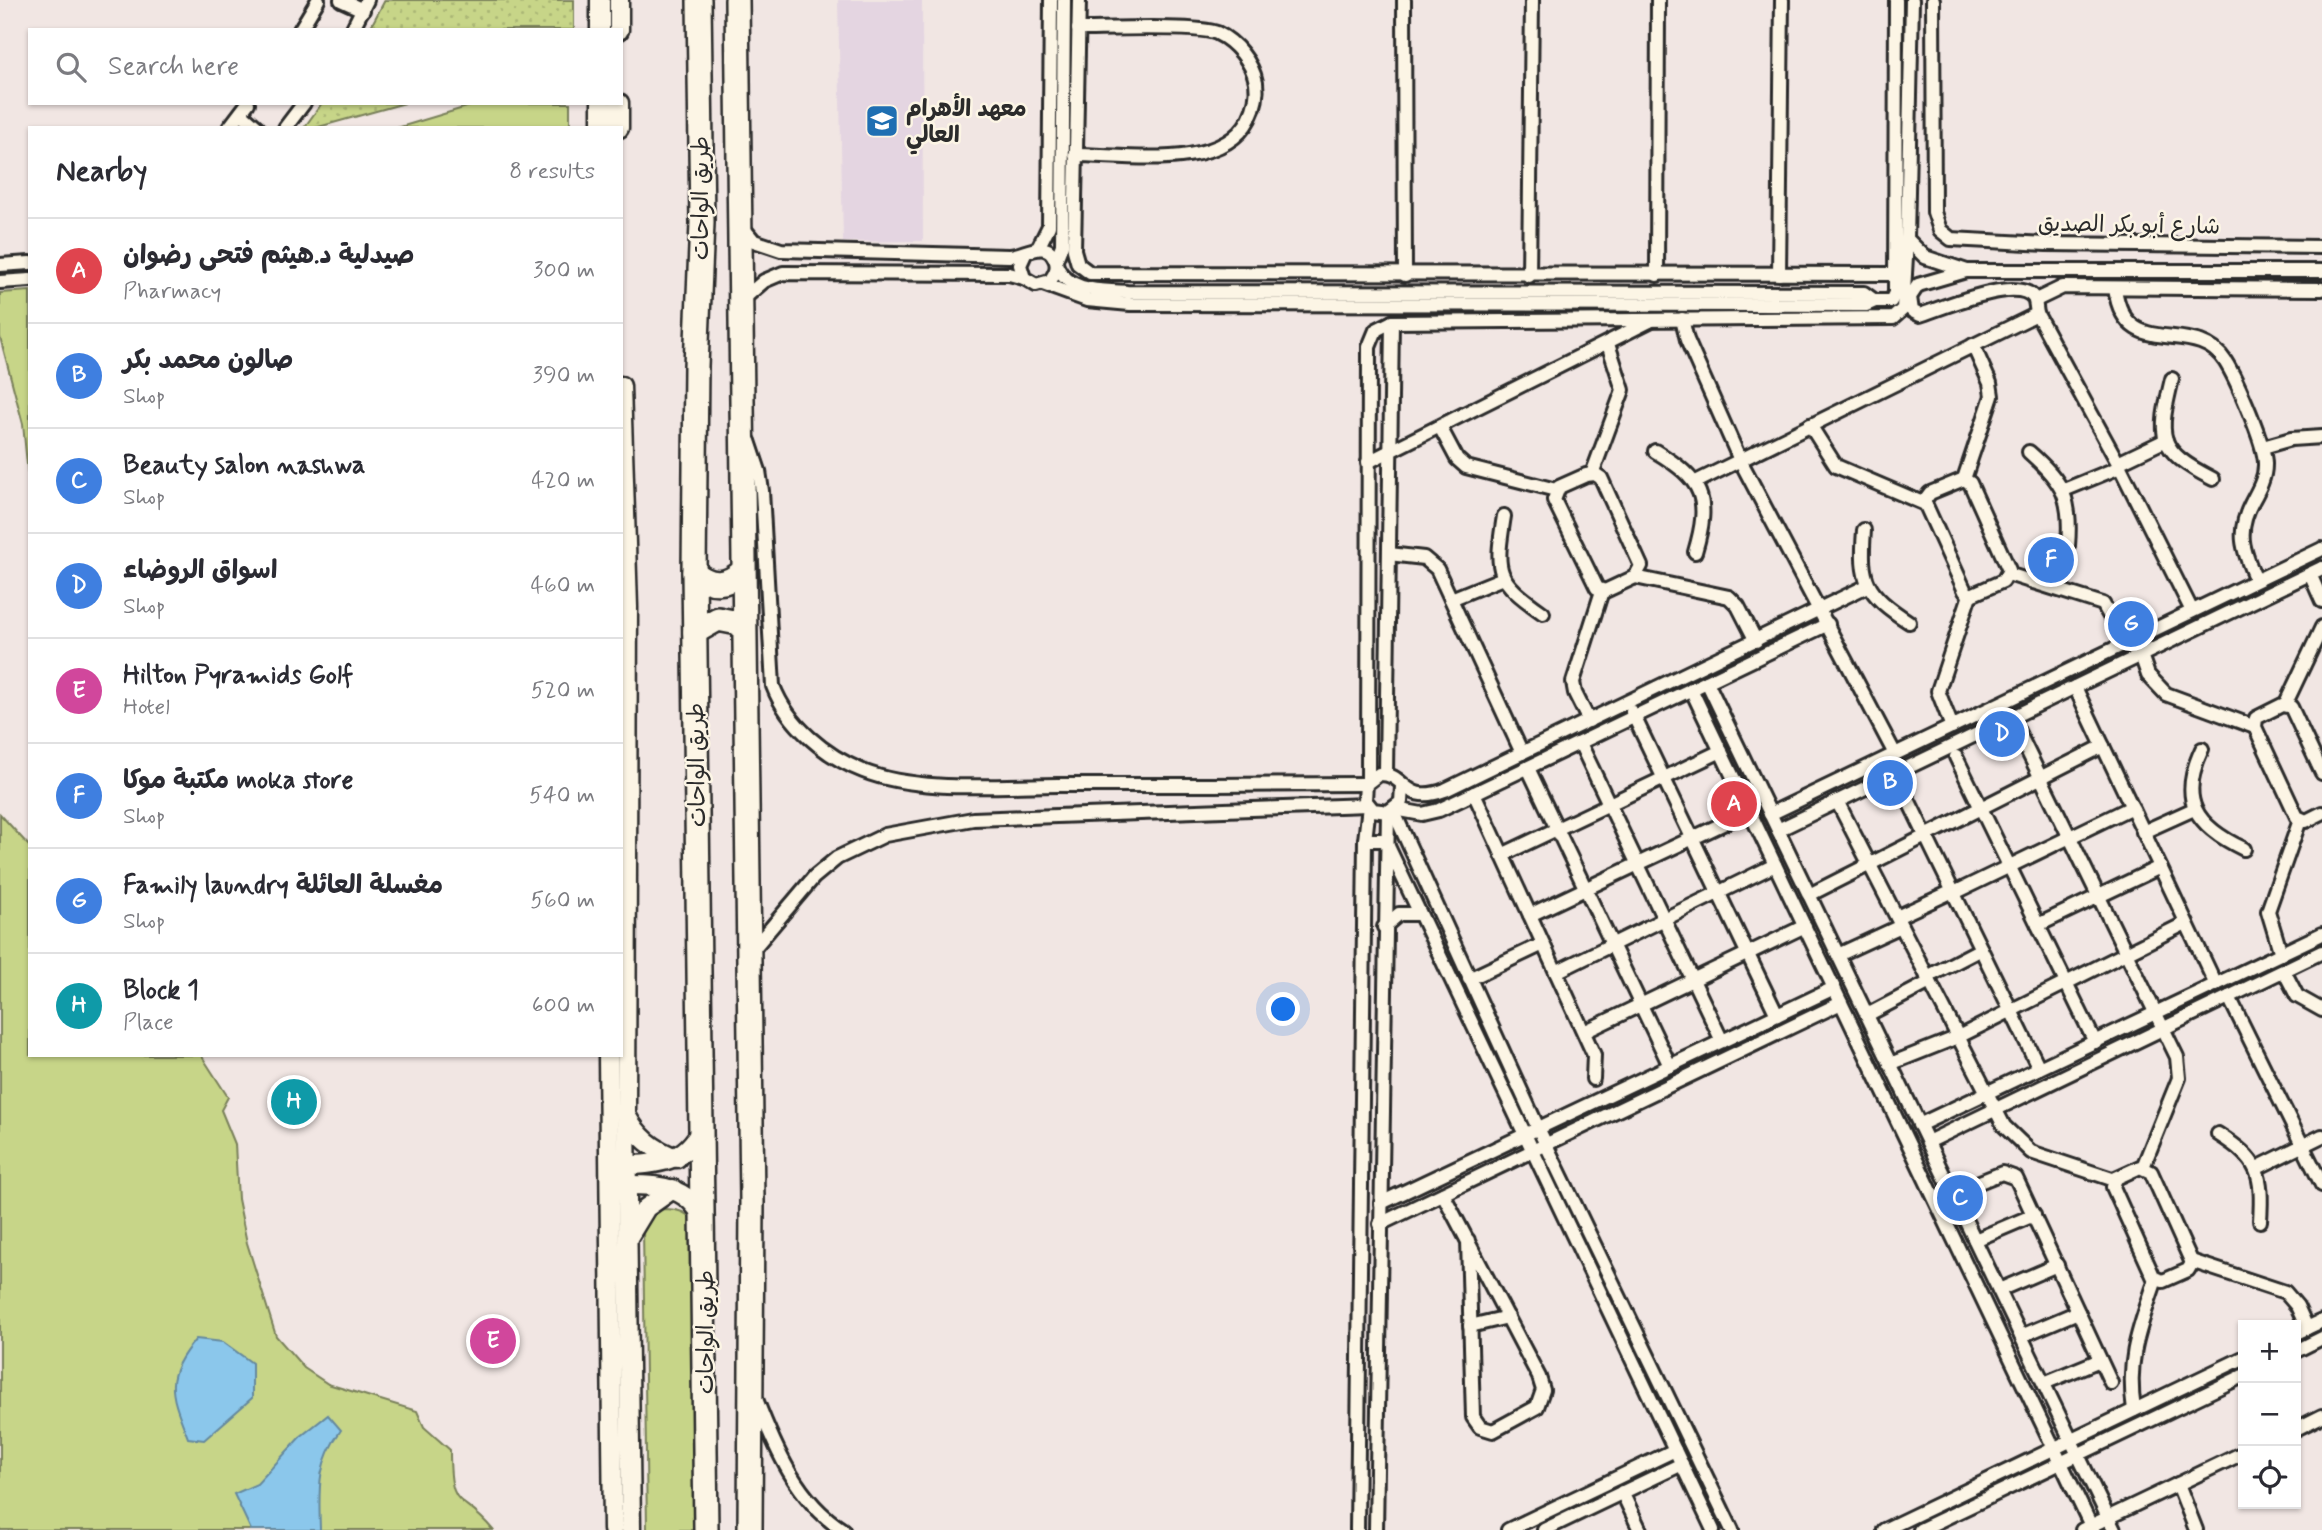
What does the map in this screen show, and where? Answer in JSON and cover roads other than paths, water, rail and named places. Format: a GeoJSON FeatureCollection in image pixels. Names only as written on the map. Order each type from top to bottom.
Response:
{"type":"FeatureCollection","features":[{"type":"Feature","properties":{"kind":"highway","name":"طريق الواحات"},"geometry":{"type":"LineString","coordinates":[[699,0],[702,223],[696,366],[694,572],[706,1530]]}},
{"type":"Feature","properties":{"kind":"highway","name":"طريق الواحات"},"geometry":{"type":"LineString","coordinates":[[737,0],[749,954],[752,1390],[750,1530]]}},
{"type":"Feature","properties":{"kind":"highway"},"geometry":{"type":"LineString","coordinates":[[694,572],[709,582],[719,584],[728,582],[743,571]]}},
{"type":"Feature","properties":{"kind":"highway"},"geometry":{"type":"LineString","coordinates":[[695,632],[718,619],[743,624]]}},
{"type":"Feature","properties":{"kind":"street"},"geometry":{"type":"LineString","coordinates":[[301,28],[318,0]]}},
{"type":"Feature","properties":{"kind":"street"},"geometry":{"type":"LineString","coordinates":[[341,0],[365,5],[353,28]]}},
{"type":"Feature","properties":{"kind":"street"},"geometry":{"type":"LineString","coordinates":[[600,0],[600,28]]}},
{"type":"Feature","properties":{"kind":"street"},"geometry":{"type":"LineString","coordinates":[[619,0],[619,28]]}},
{"type":"Feature","properties":{"kind":"street"},"geometry":{"type":"LineString","coordinates":[[739,222],[754,241],[773,249],[1009,256],[1025,254],[1038,248],[1049,226],[1051,0]]}},
{"type":"Feature","properties":{"kind":"street"},"geometry":{"type":"LineString","coordinates":[[1043,284],[1055,275],[1062,245],[1064,0]]}},
{"type":"Feature","properties":{"kind":"street"},"geometry":{"type":"LineString","coordinates":[[1079,0],[1073,250],[1078,264],[1090,272],[1529,276],[1895,274]]}},
{"type":"Feature","properties":{"kind":"street"},"geometry":{"type":"LineString","coordinates":[[1404,0],[1405,275]]}},
{"type":"Feature","properties":{"kind":"street"},"geometry":{"type":"LineString","coordinates":[[1529,276],[1532,0]]}},
{"type":"Feature","properties":{"kind":"street"},"geometry":{"type":"LineString","coordinates":[[1657,275],[1658,0]]}},
{"type":"Feature","properties":{"kind":"street"},"geometry":{"type":"LineString","coordinates":[[1779,274],[1782,0]]}},
{"type":"Feature","properties":{"kind":"street"},"geometry":{"type":"LineString","coordinates":[[1038,248],[1052,253],[1069,283],[1105,291],[1361,292],[1866,305],[1875,300],[1893,299],[1896,0]]}},
{"type":"Feature","properties":{"kind":"street"},"geometry":{"type":"LineString","coordinates":[[1357,1530],[1365,840],[1368,806],[1364,795],[1367,782],[1369,347],[1376,331],[1392,322],[1896,317],[1903,309],[1907,239],[1912,0]]}},
{"type":"Feature","properties":{"kind":"street"},"geometry":{"type":"LineString","coordinates":[[1910,111],[1933,111],[1933,0]]}},
{"type":"Feature","properties":{"kind":"street"},"geometry":{"type":"LineString","coordinates":[[1075,155],[1206,153],[1227,144],[1243,129],[1254,109],[1257,88],[1245,58],[1216,32],[1078,29]]}},
{"type":"Feature","properties":{"kind":"street"},"geometry":{"type":"LineString","coordinates":[[1063,90],[1077,90]]}},
{"type":"Feature","properties":{"kind":"street"},"geometry":{"type":"LineString","coordinates":[[287,126],[302,105]]}},
{"type":"Feature","properties":{"kind":"street"},"geometry":{"type":"LineString","coordinates":[[601,105],[601,126]]}},
{"type":"Feature","properties":{"kind":"street"},"geometry":{"type":"LineString","coordinates":[[619,105],[619,126]]}},
{"type":"Feature","properties":{"kind":"street"},"geometry":{"type":"LineString","coordinates":[[230,126],[244,108],[257,126]]}},
{"type":"Feature","properties":{"kind":"street","name":"شارع أبو بكر الصديق"},"geometry":{"type":"LineString","coordinates":[[1933,111],[1934,212],[1940,230],[1959,241],[2322,247]]}},
{"type":"Feature","properties":{"kind":"street"},"geometry":{"type":"LineString","coordinates":[[1907,239],[1925,257],[1967,271]]}},
{"type":"Feature","properties":{"kind":"street"},"geometry":{"type":"LineString","coordinates":[[909,253],[909,273]]}},
{"type":"Feature","properties":{"kind":"street"},"geometry":{"type":"LineString","coordinates":[[1024,278],[1020,265],[1025,254]]}},
{"type":"Feature","properties":{"kind":"street"},"geometry":{"type":"LineString","coordinates":[[945,274],[946,255]]}},
{"type":"Feature","properties":{"kind":"street"},"geometry":{"type":"LineString","coordinates":[[0,265],[28,263]]}},
{"type":"Feature","properties":{"kind":"street"},"geometry":{"type":"LineString","coordinates":[[2036,300],[2022,291],[2012,289],[1982,295],[1920,315],[1912,311],[1910,297],[1918,285],[1967,271],[2322,271]]}},
{"type":"Feature","properties":{"kind":"street"},"geometry":{"type":"LineString","coordinates":[[739,302],[764,281],[783,273],[1009,274],[1087,300],[1130,304],[1709,293],[1864,293],[1875,300]]}},
{"type":"Feature","properties":{"kind":"street"},"geometry":{"type":"LineString","coordinates":[[1361,292],[1362,275]]}},
{"type":"Feature","properties":{"kind":"street"},"geometry":{"type":"LineString","coordinates":[[1709,276],[1709,293]]}},
{"type":"Feature","properties":{"kind":"street"},"geometry":{"type":"LineString","coordinates":[[0,282],[28,280]]}},
{"type":"Feature","properties":{"kind":"street"},"geometry":{"type":"LineString","coordinates":[[2036,300],[2063,287],[2322,289]]}},
{"type":"Feature","properties":{"kind":"street"},"geometry":{"type":"LineString","coordinates":[[2115,288],[2120,314],[2137,330],[2196,341],[2224,360],[2263,447],[2266,464],[2263,482],[2244,516],[2240,532],[2242,548],[2256,580]]}},
{"type":"Feature","properties":{"kind":"street"},"geometry":{"type":"LineString","coordinates":[[2036,300],[2037,314],[2119,465],[2192,611]]}},
{"type":"Feature","properties":{"kind":"street"},"geometry":{"type":"LineString","coordinates":[[1696,482],[2037,314]]}},
{"type":"Feature","properties":{"kind":"street"},"geometry":{"type":"LineString","coordinates":[[1368,462],[1654,319]]}},
{"type":"Feature","properties":{"kind":"street"},"geometry":{"type":"LineString","coordinates":[[1682,319],[1687,340],[1740,460],[1895,754]]}},
{"type":"Feature","properties":{"kind":"street"},"geometry":{"type":"LineString","coordinates":[[1386,773],[1392,322]]}},
{"type":"Feature","properties":{"kind":"street"},"geometry":{"type":"LineString","coordinates":[[1440,427],[1459,463],[1466,467],[1556,490],[1592,474],[1623,390],[1608,344]]}},
{"type":"Feature","properties":{"kind":"street"},"geometry":{"type":"LineString","coordinates":[[1925,504],[1930,493],[1964,479],[1992,396],[1973,345]]}},
{"type":"Feature","properties":{"kind":"street"},"geometry":{"type":"LineString","coordinates":[[2172,379],[2163,410],[2166,440],[2183,463],[2213,479]]}},
{"type":"Feature","properties":{"kind":"street"},"geometry":{"type":"LineString","coordinates":[[741,422],[759,471],[762,491],[773,686],[785,711],[799,729],[841,760],[888,778],[970,785],[1367,782],[1386,773]]}},
{"type":"Feature","properties":{"kind":"street"},"geometry":{"type":"LineString","coordinates":[[1810,425],[1836,466],[1925,504],[1970,595],[1938,691],[1952,727]]}},
{"type":"Feature","properties":{"kind":"street"},"geometry":{"type":"LineString","coordinates":[[2263,447],[2291,439],[2322,438]]}},
{"type":"Feature","properties":{"kind":"street"},"geometry":{"type":"LineString","coordinates":[[2064,490],[2166,440]]}},
{"type":"Feature","properties":{"kind":"street"},"geometry":{"type":"LineString","coordinates":[[1655,451],[1685,470],[1696,482],[1703,500],[1704,518],[1695,552]]}},
{"type":"Feature","properties":{"kind":"street"},"geometry":{"type":"LineString","coordinates":[[2029,452],[2055,476],[2064,490],[2070,508],[2068,546]]}},
{"type":"Feature","properties":{"kind":"street"},"geometry":{"type":"LineString","coordinates":[[1589,721],[1575,693],[1573,682],[1602,591],[1635,577],[1641,570],[1641,561],[1601,478],[1592,474]]}},
{"type":"Feature","properties":{"kind":"street"},"geometry":{"type":"LineString","coordinates":[[1964,479],[1970,483],[2009,566],[2003,581],[1970,595]]}},
{"type":"Feature","properties":{"kind":"street"},"geometry":{"type":"LineString","coordinates":[[1556,490],[1555,503],[1597,588],[1602,591]]}},
{"type":"Feature","properties":{"kind":"street"},"geometry":{"type":"LineString","coordinates":[[613,1530],[609,1185],[618,1166],[625,1115],[623,501]]}},
{"type":"Feature","properties":{"kind":"street"},"geometry":{"type":"LineString","coordinates":[[1504,516],[1497,548],[1503,578],[1513,592],[1543,613]]}},
{"type":"Feature","properties":{"kind":"street"},"geometry":{"type":"LineString","coordinates":[[1864,530],[1862,568],[1867,586],[1877,600],[1909,622]]}},
{"type":"Feature","properties":{"kind":"street"},"geometry":{"type":"LineString","coordinates":[[1770,814],[2322,548]]}},
{"type":"Feature","properties":{"kind":"street"},"geometry":{"type":"LineString","coordinates":[[1389,554],[1418,556],[1432,563],[1522,753]]}},
{"type":"Feature","properties":{"kind":"street"},"geometry":{"type":"LineString","coordinates":[[2290,564],[2297,580]]}},
{"type":"Feature","properties":{"kind":"street"},"geometry":{"type":"LineString","coordinates":[[1778,830],[2316,571],[2322,601]]}},
{"type":"Feature","properties":{"kind":"street"},"geometry":{"type":"LineString","coordinates":[[2008,574],[2103,604],[2126,643]]}},
{"type":"Feature","properties":{"kind":"street"},"geometry":{"type":"LineString","coordinates":[[1635,577],[1729,597],[1738,606],[1756,641]]}},
{"type":"Feature","properties":{"kind":"street"},"geometry":{"type":"LineString","coordinates":[[1451,599],[1503,578]]}},
{"type":"Feature","properties":{"kind":"street"},"geometry":{"type":"LineString","coordinates":[[1386,773],[1411,792],[1434,794],[1867,586]]}},
{"type":"Feature","properties":{"kind":"street"},"geometry":{"type":"LineString","coordinates":[[749,954],[814,877],[837,858],[885,835],[973,819],[1368,806],[1377,812],[1392,810],[1422,814],[1439,810],[1828,624]]}},
{"type":"Feature","properties":{"kind":"street"},"geometry":{"type":"LineString","coordinates":[[2281,954],[2268,911],[2300,820],[2255,727],[2258,716],[2285,705],[2322,626]]}},
{"type":"Feature","properties":{"kind":"street"},"geometry":{"type":"LineString","coordinates":[[2141,655],[2156,686],[2166,694],[2255,727]]}},
{"type":"Feature","properties":{"kind":"street"},"geometry":{"type":"LineString","coordinates":[[1707,682],[2114,1530]]}},
{"type":"Feature","properties":{"kind":"street"},"geometry":{"type":"LineString","coordinates":[[2075,687],[2216,985]]}},
{"type":"Feature","properties":{"kind":"street"},"geometry":{"type":"LineString","coordinates":[[1691,689],[2061,1463],[2089,1529],[2108,1517],[2238,1455]]}},
{"type":"Feature","properties":{"kind":"street"},"geometry":{"type":"LineString","coordinates":[[1628,702],[1777,1015]]}},
{"type":"Feature","properties":{"kind":"street"},"geometry":{"type":"LineString","coordinates":[[2285,705],[2293,710],[2322,773]]}},
{"type":"Feature","properties":{"kind":"street"},"geometry":{"type":"LineString","coordinates":[[1973,716],[1980,732]]}},
{"type":"Feature","properties":{"kind":"street"},"geometry":{"type":"LineString","coordinates":[[1837,801],[1987,1093],[2016,1141],[2031,1152],[2115,1180],[2143,1167],[2179,1078],[2177,1057],[2011,717]]}},
{"type":"Feature","properties":{"kind":"street"},"geometry":{"type":"LineString","coordinates":[[1580,743],[1723,1041]]}},
{"type":"Feature","properties":{"kind":"street"},"geometry":{"type":"LineString","coordinates":[[1809,895],[2103,746]]}},
{"type":"Feature","properties":{"kind":"street"},"geometry":{"type":"LineString","coordinates":[[2202,749],[2190,779],[2194,809],[2213,834],[2244,849]]}},
{"type":"Feature","properties":{"kind":"street"},"geometry":{"type":"LineString","coordinates":[[1503,855],[1721,751]]}},
{"type":"Feature","properties":{"kind":"street"},"geometry":{"type":"LineString","coordinates":[[1956,757],[2095,1042]]}},
{"type":"Feature","properties":{"kind":"street"},"geometry":{"type":"LineString","coordinates":[[1528,768],[1641,1005],[1675,1063],[1688,1076]]}},
{"type":"Feature","properties":{"kind":"street"},"geometry":{"type":"LineString","coordinates":[[1899,781],[2039,1068]]}},
{"type":"Feature","properties":{"kind":"street"},"geometry":{"type":"LineString","coordinates":[[1376,1530],[1385,840],[1392,810],[1401,803],[1402,786]]}},
{"type":"Feature","properties":{"kind":"street"},"geometry":{"type":"LineString","coordinates":[[1474,793],[1594,1055],[1592,1079]]}},
{"type":"Feature","properties":{"kind":"street"},"geometry":{"type":"LineString","coordinates":[[1434,794],[1439,810]]}},
{"type":"Feature","properties":{"kind":"street"},"geometry":{"type":"LineString","coordinates":[[1838,956],[1953,892],[2132,807]]}},
{"type":"Feature","properties":{"kind":"street"},"geometry":{"type":"LineString","coordinates":[[2143,832],[2194,809]]}},
{"type":"Feature","properties":{"kind":"street"},"geometry":{"type":"LineString","coordinates":[[1392,810],[1545,1144],[1732,1530]]}},
{"type":"Feature","properties":{"kind":"street"},"geometry":{"type":"LineString","coordinates":[[1530,915],[1750,811]]}},
{"type":"Feature","properties":{"kind":"street"},"geometry":{"type":"LineString","coordinates":[[2300,820],[2322,813]]}},
{"type":"Feature","properties":{"kind":"street"},"geometry":{"type":"LineString","coordinates":[[1407,841],[1408,827],[1422,814]]}},
{"type":"Feature","properties":{"kind":"street"},"geometry":{"type":"LineString","coordinates":[[1365,840],[1385,840]]}},
{"type":"Feature","properties":{"kind":"street"},"geometry":{"type":"LineString","coordinates":[[1385,840],[1712,1527]]}},
{"type":"Feature","properties":{"kind":"street"},"geometry":{"type":"LineString","coordinates":[[1556,972],[1775,865]]}},
{"type":"Feature","properties":{"kind":"street"},"geometry":{"type":"LineString","coordinates":[[2038,925],[2160,867]]}},
{"type":"Feature","properties":{"kind":"street"},"geometry":{"type":"LineString","coordinates":[[1384,927],[1399,914],[1419,914]]}},
{"type":"Feature","properties":{"kind":"street"},"geometry":{"type":"LineString","coordinates":[[1890,1064],[1958,1037],[2186,923]]}},
{"type":"Feature","properties":{"kind":"street"},"geometry":{"type":"LineString","coordinates":[[1584,1032],[1805,926]]}},
{"type":"Feature","properties":{"kind":"street"},"geometry":{"type":"LineString","coordinates":[[1919,1125],[2322,934]]}},
{"type":"Feature","properties":{"kind":"street"},"geometry":{"type":"LineString","coordinates":[[1469,979],[1543,944]]}},
{"type":"Feature","properties":{"kind":"street"},"geometry":{"type":"LineString","coordinates":[[1867,1015],[1981,949]]}},
{"type":"Feature","properties":{"kind":"street"},"geometry":{"type":"LineString","coordinates":[[1928,1142],[2322,953]]}},
{"type":"Feature","properties":{"kind":"street"},"geometry":{"type":"LineString","coordinates":[[2284,971],[2297,996],[2322,1010]]}},
{"type":"Feature","properties":{"kind":"street"},"geometry":{"type":"LineString","coordinates":[[1381,1203],[1834,988]]}},
{"type":"Feature","properties":{"kind":"street"},"geometry":{"type":"LineString","coordinates":[[2229,997],[2322,1185]]}},
{"type":"Feature","properties":{"kind":"street"},"geometry":{"type":"LineString","coordinates":[[1380,1224],[1841,1003]]}},
{"type":"Feature","properties":{"kind":"street"},"geometry":{"type":"LineString","coordinates":[[1473,1027],[1487,1018]]}},
{"type":"Feature","properties":{"kind":"street"},"geometry":{"type":"LineString","coordinates":[[2115,1032],[2123,1048]]}},
{"type":"Feature","properties":{"kind":"street"},"geometry":{"type":"LineString","coordinates":[[1363,1050],[1383,1051]]}},
{"type":"Feature","properties":{"kind":"street"},"geometry":{"type":"LineString","coordinates":[[608,1057],[618,1166],[627,1185],[631,1530]]}},
{"type":"Feature","properties":{"kind":"street"},"geometry":{"type":"LineString","coordinates":[[1883,1090],[1898,1081]]}},
{"type":"Feature","properties":{"kind":"street"},"geometry":{"type":"LineString","coordinates":[[625,1115],[632,1127],[652,1147],[677,1158]]}},
{"type":"Feature","properties":{"kind":"street"},"geometry":{"type":"LineString","coordinates":[[618,1166],[661,1163],[677,1158],[688,1150],[702,1128]]}},
{"type":"Feature","properties":{"kind":"street"},"geometry":{"type":"LineString","coordinates":[[2218,1134],[2248,1154],[2257,1168],[2262,1184],[2260,1221]]}},
{"type":"Feature","properties":{"kind":"street"},"geometry":{"type":"LineString","coordinates":[[2257,1168],[2322,1136]]}},
{"type":"Feature","properties":{"kind":"street"},"geometry":{"type":"LineString","coordinates":[[2143,1167],[2151,1172],[2191,1261],[2188,1270],[2163,1281],[2156,1279]]}},
{"type":"Feature","properties":{"kind":"street"},"geometry":{"type":"LineString","coordinates":[[1952,1193],[2007,1173],[2020,1182],[2110,1383]]}},
{"type":"Feature","properties":{"kind":"street"},"geometry":{"type":"LineString","coordinates":[[2115,1180],[2113,1189],[2156,1279],[2132,1350],[2130,1380],[2134,1410]]}},
{"type":"Feature","properties":{"kind":"street"},"geometry":{"type":"LineString","coordinates":[[609,1185],[673,1189],[689,1199],[704,1222]]}},
{"type":"Feature","properties":{"kind":"street"},"geometry":{"type":"LineString","coordinates":[[629,1236],[646,1208],[673,1189]]}},
{"type":"Feature","properties":{"kind":"street"},"geometry":{"type":"LineString","coordinates":[[1443,1194],[1468,1240],[1542,1384],[1543,1396],[1537,1408],[1493,1431],[1480,1427],[1472,1417],[1468,1240]]}},
{"type":"Feature","properties":{"kind":"street"},"geometry":{"type":"LineString","coordinates":[[1975,1240],[2034,1215]]}},
{"type":"Feature","properties":{"kind":"street"},"geometry":{"type":"LineString","coordinates":[[2191,1261],[2286,1292],[2297,1320]]}},
{"type":"Feature","properties":{"kind":"street"},"geometry":{"type":"LineString","coordinates":[[1971,1274],[1987,1265]]}},
{"type":"Feature","properties":{"kind":"street"},"geometry":{"type":"LineString","coordinates":[[1999,1290],[2057,1265]]}},
{"type":"Feature","properties":{"kind":"street"},"geometry":{"type":"LineString","coordinates":[[1611,1317],[1625,1310]]}},
{"type":"Feature","properties":{"kind":"street"},"geometry":{"type":"LineString","coordinates":[[2021,1336],[2078,1312]]}},
{"type":"Feature","properties":{"kind":"street"},"geometry":{"type":"LineString","coordinates":[[1470,1326],[1508,1317]]}},
{"type":"Feature","properties":{"kind":"street"},"geometry":{"type":"LineString","coordinates":[[2301,1331],[2322,1321]]}},
{"type":"Feature","properties":{"kind":"street"},"geometry":{"type":"LineString","coordinates":[[2301,1348],[2322,1338]]}},
{"type":"Feature","properties":{"kind":"street"},"geometry":{"type":"LineString","coordinates":[[1359,1359],[1379,1360]]}},
{"type":"Feature","properties":{"kind":"street"},"geometry":{"type":"LineString","coordinates":[[2044,1383],[2100,1360]]}},
{"type":"Feature","properties":{"kind":"street"},"geometry":{"type":"LineString","coordinates":[[1884,1530],[2134,1410],[2238,1369]]}},
{"type":"Feature","properties":{"kind":"street"},"geometry":{"type":"LineString","coordinates":[[1920,1530],[2061,1463],[2238,1369]]}},
{"type":"Feature","properties":{"kind":"street"},"geometry":{"type":"LineString","coordinates":[[752,1390],[788,1468],[811,1504],[843,1530]]}},
{"type":"Feature","properties":{"kind":"street"},"geometry":{"type":"LineString","coordinates":[[2301,1426],[2322,1416]]}},
{"type":"Feature","properties":{"kind":"street"},"geometry":{"type":"LineString","coordinates":[[1508,1530],[1675,1450]]}},
{"type":"Feature","properties":{"kind":"street"},"geometry":{"type":"LineString","coordinates":[[1544,1530],[1565,1525],[1622,1492],[1682,1464]]}},
{"type":"Feature","properties":{"kind":"street"},"geometry":{"type":"LineString","coordinates":[[2178,1484],[2196,1530]]}},
{"type":"Feature","properties":{"kind":"street"},"geometry":{"type":"LineString","coordinates":[[1622,1492],[1640,1530]]}},
{"type":"Feature","properties":{"kind":"street"},"geometry":{"type":"LineString","coordinates":[[1696,1530],[1712,1527],[1725,1516]]}},
{"type":"Feature","properties":{"kind":"water"},"geometry":{"type":"Polygon","coordinates":[[[196,1339],[223,1342],[252,1363],[252,1398],[204,1440],[188,1438],[177,1409],[173,1387],[178,1365],[196,1339]]]}},
{"type":"Feature","properties":{"kind":"water"},"geometry":{"type":"Polygon","coordinates":[[[328,1415],[341,1430],[323,1466],[320,1530],[251,1530],[234,1494],[257,1484],[300,1437],[328,1415]]]}},
{"type":"Feature","properties":{"kind":"place","name":"معهد الأهرام العالي"},"geometry":{"type":"Point","coordinates":[882,121]}},
{"type":"Feature","properties":{"kind":"place","name":"مكتبة موكا moka store"},"geometry":{"type":"Point","coordinates":[2051,560]}},
{"type":"Feature","properties":{"kind":"place","name":"Family laundry مغسلة العائلة"},"geometry":{"type":"Point","coordinates":[2131,624]}},
{"type":"Feature","properties":{"kind":"place","name":"اسواق الروضاء"},"geometry":{"type":"Point","coordinates":[2002,734]}},
{"type":"Feature","properties":{"kind":"place","name":"صالون محمد بكر"},"geometry":{"type":"Point","coordinates":[1890,783]}},
{"type":"Feature","properties":{"kind":"place","name":"صيدلية د.هيثم فتحى رضوان"},"geometry":{"type":"Point","coordinates":[1734,804]}},
{"type":"Feature","properties":{"kind":"place","name":"Block 1"},"geometry":{"type":"Point","coordinates":[294,1102]}},
{"type":"Feature","properties":{"kind":"place","name":"Beauty salon nashwa"},"geometry":{"type":"Point","coordinates":[1960,1198]}},
{"type":"Feature","properties":{"kind":"place","name":"Hilton Pyramids Golf"},"geometry":{"type":"Point","coordinates":[493,1341]}}]}
